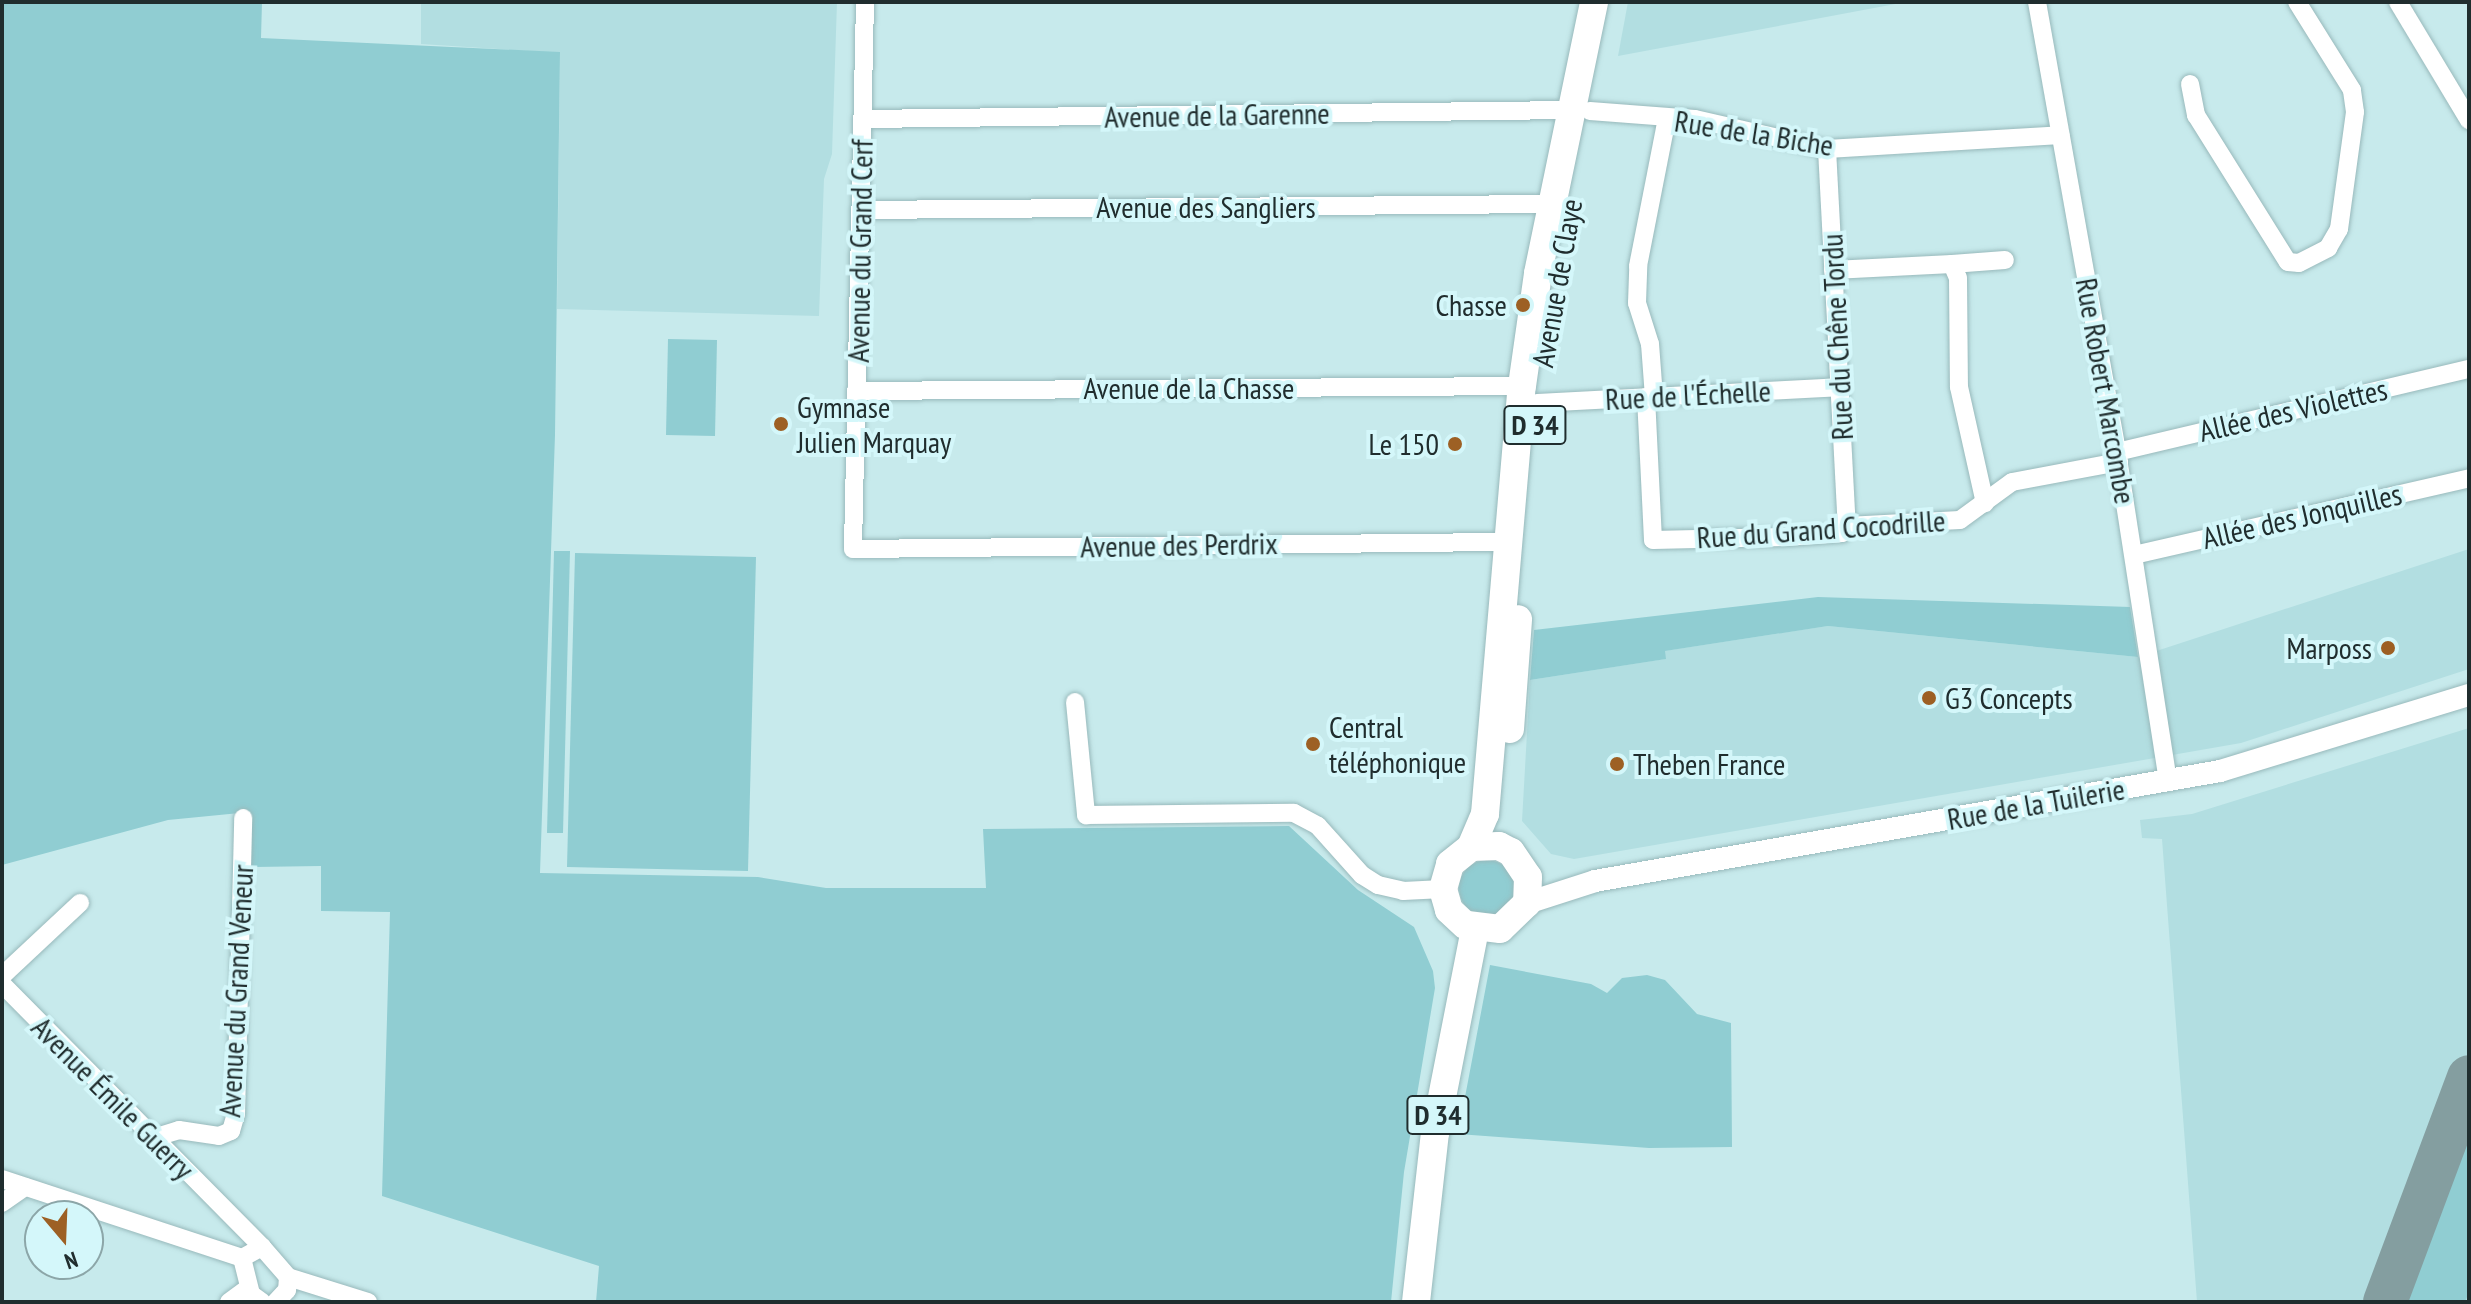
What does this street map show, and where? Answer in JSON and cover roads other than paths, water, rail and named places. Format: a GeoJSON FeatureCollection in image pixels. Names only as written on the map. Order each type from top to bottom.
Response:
{"type":"FeatureCollection","features":[{"type":"Feature","properties":{"kind":"main road","name":"Avenue de Claye"},"geometry":{"type":"LineString","coordinates":[[1443,889],[1450,864],[1471,847],[1485,814],[1505,542],[1580,111],[1594,2]]}},
{"type":"Feature","properties":{"kind":"main road","name":"Avenue de Claye"},"geometry":{"type":"LineString","coordinates":[[1527,903],[1528,877],[1517,858],[1503,816],[1529,394],[1552,204],[1612,2]]}},
{"type":"Feature","properties":{"kind":"main road"},"geometry":{"type":"LineString","coordinates":[[1471,847],[1499,846],[1517,858]]}},
{"type":"Feature","properties":{"kind":"main road"},"geometry":{"type":"LineString","coordinates":[[1443,889],[1456,919],[1475,930],[1500,929],[1527,903]]}},
{"type":"Feature","properties":{"kind":"main road","name":"D 34"},"geometry":{"type":"LineString","coordinates":[[1416,1302],[1435,1133],[1475,930]]}},
{"type":"Feature","properties":{"kind":"street","name":"Avenue du Grand Cerf"},"geometry":{"type":"LineString","coordinates":[[853,549],[865,2]]}},
{"type":"Feature","properties":{"kind":"street","name":"Rue Robert Marcombe"},"geometry":{"type":"LineString","coordinates":[[2037,2],[2118,457],[2168,782]]}},
{"type":"Feature","properties":{"kind":"street"},"geometry":{"type":"LineString","coordinates":[[2190,84],[2196,115],[2288,262],[2299,263],[2328,248],[2339,229],[2355,112],[2352,90],[2297,2]]}},
{"type":"Feature","properties":{"kind":"street"},"geometry":{"type":"LineString","coordinates":[[2398,2],[2469,120]]}},
{"type":"Feature","properties":{"kind":"street","name":"Avenue de la Garenne"},"geometry":{"type":"LineString","coordinates":[[863,119],[1580,111]]}},
{"type":"Feature","properties":{"kind":"street","name":"Rue de la Biche"},"geometry":{"type":"LineString","coordinates":[[1580,111],[1667,118],[1827,149],[2061,135]]}},
{"type":"Feature","properties":{"kind":"street"},"geometry":{"type":"LineString","coordinates":[[1650,397],[1650,344],[1637,303],[1638,266],[1667,118]]}},
{"type":"Feature","properties":{"kind":"street","name":"Rue du Chêne Tordu"},"geometry":{"type":"LineString","coordinates":[[1827,149],[1847,526]]}},
{"type":"Feature","properties":{"kind":"street","name":"Avenue des Sangliers"},"geometry":{"type":"LineString","coordinates":[[860,210],[1552,204]]}},
{"type":"Feature","properties":{"kind":"street"},"geometry":{"type":"LineString","coordinates":[[1833,270],[2005,260]]}},
{"type":"Feature","properties":{"kind":"street"},"geometry":{"type":"LineString","coordinates":[[1952,264],[1959,292],[1959,387],[1985,503]]}},
{"type":"Feature","properties":{"kind":"street","name":"Allée des Violettes"},"geometry":{"type":"LineString","coordinates":[[2118,457],[2469,369]]}},
{"type":"Feature","properties":{"kind":"street","name":"Rue de l'Échelle"},"geometry":{"type":"LineString","coordinates":[[1529,394],[1650,397],[1839,387]]}},
{"type":"Feature","properties":{"kind":"street","name":"Avenue de la Chasse"},"geometry":{"type":"LineString","coordinates":[[856,391],[1529,394]]}},
{"type":"Feature","properties":{"kind":"street","name":"Rue du Grand Cocodrille"},"geometry":{"type":"LineString","coordinates":[[1650,397],[1653,540],[1799,536],[1842,533],[1847,526],[1960,520],[2012,482],[2118,457]]}},
{"type":"Feature","properties":{"kind":"street","name":"Allée des Jonquilles"},"geometry":{"type":"LineString","coordinates":[[2134,555],[2469,478]]}},
{"type":"Feature","properties":{"kind":"street","name":"Avenue des Perdrix"},"geometry":{"type":"LineString","coordinates":[[853,549],[1505,542]]}},
{"type":"Feature","properties":{"kind":"street","name":"Rue de la Tuilerie"},"geometry":{"type":"LineString","coordinates":[[1527,903],[1595,881],[2245,766],[2469,695]]}},
{"type":"Feature","properties":{"kind":"street"},"geometry":{"type":"LineString","coordinates":[[1075,702],[1086,815],[1294,813],[1318,826],[1352,866],[1378,885],[1403,891],[1443,889]]}},
{"type":"Feature","properties":{"kind":"street","name":"Avenue du Grand Veneur"},"geometry":{"type":"LineString","coordinates":[[153,1138],[179,1130],[219,1136],[231,1131],[236,1114],[243,818]]}},
{"type":"Feature","properties":{"kind":"street","name":"Rue de la Tuilerie"},"geometry":{"type":"LineString","coordinates":[[1517,858],[1553,879],[1595,881]]}},
{"type":"Feature","properties":{"kind":"street"},"geometry":{"type":"LineString","coordinates":[[2,976],[80,903]]}},
{"type":"Feature","properties":{"kind":"street","name":"Avenue Émile Guerry"},"geometry":{"type":"LineString","coordinates":[[2,984],[225,1211],[250,1253],[288,1277]]}},
{"type":"Feature","properties":{"kind":"street"},"geometry":{"type":"LineString","coordinates":[[2,1179],[250,1253],[248,1288],[262,1302]]}},
{"type":"Feature","properties":{"kind":"street"},"geometry":{"type":"LineString","coordinates":[[2,1203],[25,1187]]}},
{"type":"Feature","properties":{"kind":"street"},"geometry":{"type":"LineString","coordinates":[[276,1302],[287,1290],[288,1277],[368,1302]]}},
{"type":"Feature","properties":{"kind":"street"},"geometry":{"type":"LineString","coordinates":[[229,1302],[248,1288]]}},
{"type":"Feature","properties":{"kind":"place","name":"Chasse"},"geometry":{"type":"Point","coordinates":[1523,305]}},
{"type":"Feature","properties":{"kind":"place","name":"Gymnase Julien Marquay"},"geometry":{"type":"Point","coordinates":[781,424]}},
{"type":"Feature","properties":{"kind":"place","name":"Le 150"},"geometry":{"type":"Point","coordinates":[1455,444]}},
{"type":"Feature","properties":{"kind":"place","name":"Marposs"},"geometry":{"type":"Point","coordinates":[2388,648]}},
{"type":"Feature","properties":{"kind":"place","name":"G3 Concepts"},"geometry":{"type":"Point","coordinates":[1929,698]}},
{"type":"Feature","properties":{"kind":"place","name":"Central téléphonique"},"geometry":{"type":"Point","coordinates":[1313,744]}},
{"type":"Feature","properties":{"kind":"place","name":"Theben France"},"geometry":{"type":"Point","coordinates":[1617,764]}}]}
